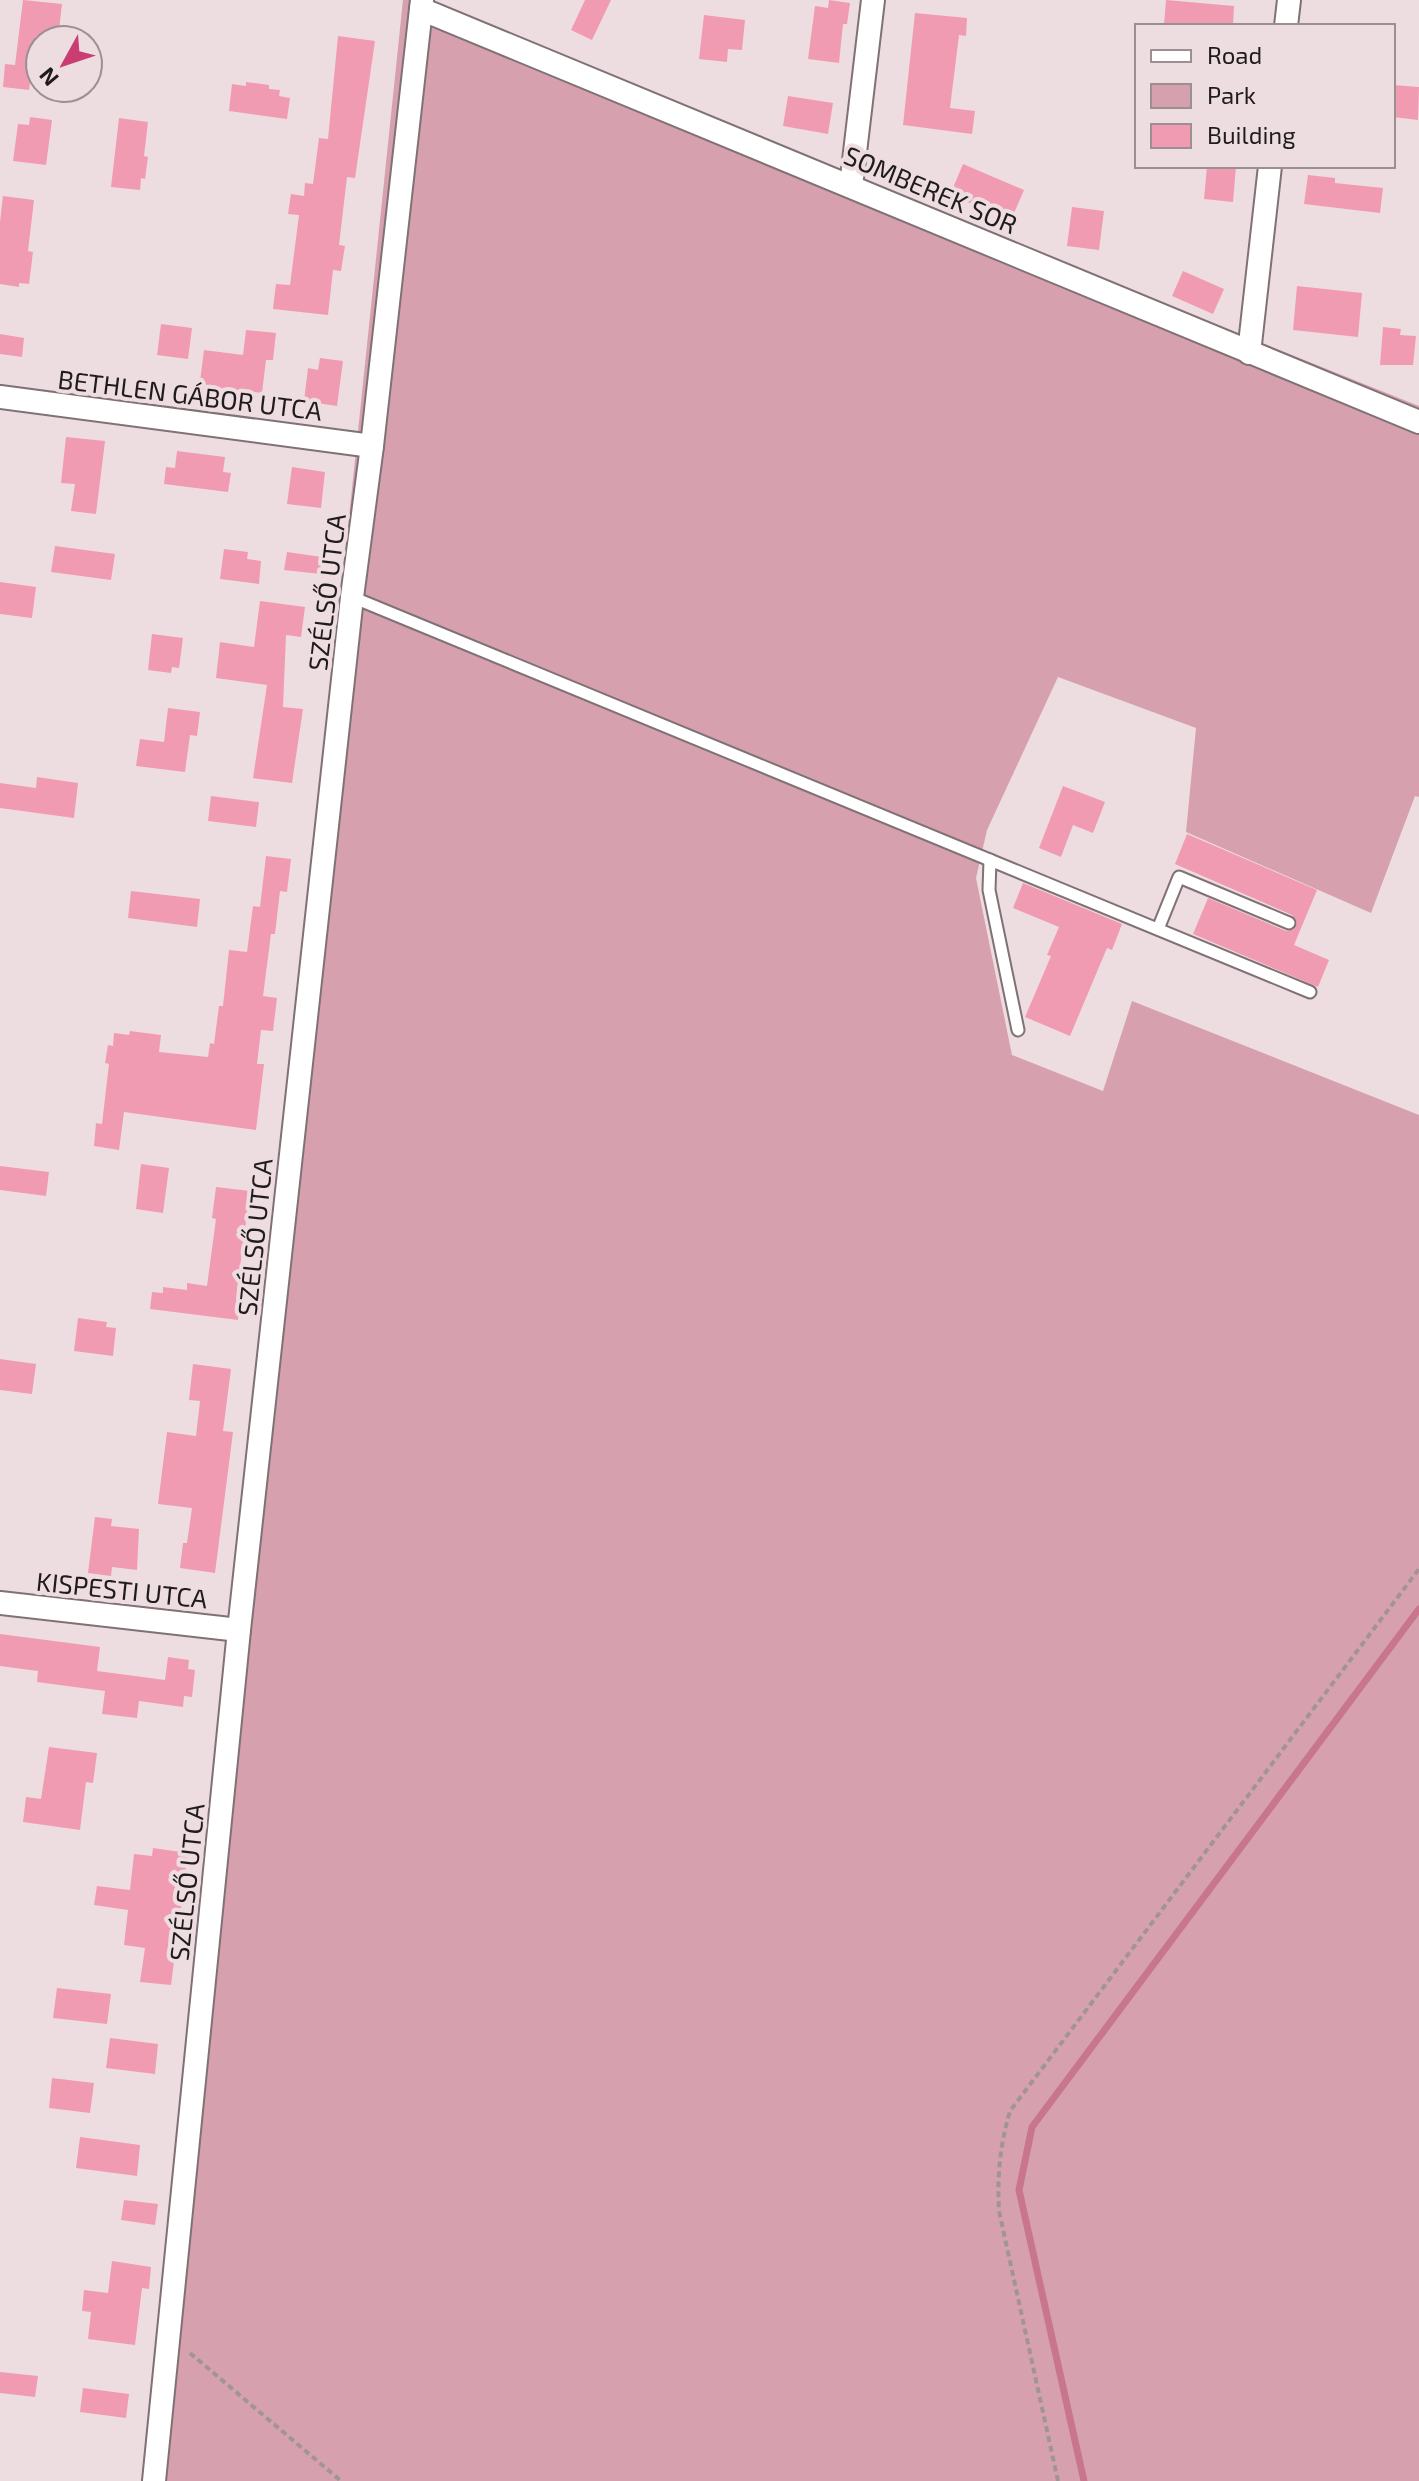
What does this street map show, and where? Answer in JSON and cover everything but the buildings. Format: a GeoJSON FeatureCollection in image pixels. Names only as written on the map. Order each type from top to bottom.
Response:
{"type":"FeatureCollection","features":[{"type":"Feature","properties":{"kind":"street"},"geometry":{"type":"LineString","coordinates":[[851,186],[873,0]]}},
{"type":"Feature","properties":{"kind":"street"},"geometry":{"type":"LineString","coordinates":[[1286,24],[1289,0]]}},
{"type":"Feature","properties":{"kind":"street","name":"SOMBEREK SOR"},"geometry":{"type":"LineString","coordinates":[[422,5],[1419,422]]}},
{"type":"Feature","properties":{"kind":"street","name":"SZÉLSŐ UTCA"},"geometry":{"type":"LineString","coordinates":[[154,2481],[239,1630],[352,597],[422,5]]}},
{"type":"Feature","properties":{"kind":"street"},"geometry":{"type":"LineString","coordinates":[[1249,353],[1270,168]]}},
{"type":"Feature","properties":{"kind":"street","name":"BETHLEN GÁBOR UTCA"},"geometry":{"type":"LineString","coordinates":[[0,397],[372,446]]}},
{"type":"Feature","properties":{"kind":"street","name":"KISPESTI UTCA"},"geometry":{"type":"LineString","coordinates":[[0,1603],[239,1630]]}},
{"type":"Feature","properties":{"kind":"lane"},"geometry":{"type":"LineString","coordinates":[[352,597],[1310,992]]}},
{"type":"Feature","properties":{"kind":"lane"},"geometry":{"type":"LineString","coordinates":[[990,860],[989,890],[1018,1030]]}},
{"type":"Feature","properties":{"kind":"lane"},"geometry":{"type":"LineString","coordinates":[[1158,929],[1179,877],[1289,923]]}},
{"type":"Feature","properties":{"kind":"path"},"geometry":{"type":"LineString","coordinates":[[1058,2481],[999,2211],[997,2168],[1010,2111],[1419,1569]]}},
{"type":"Feature","properties":{"kind":"path"},"geometry":{"type":"LineString","coordinates":[[170,2337],[341,2481]]}},
{"type":"Feature","properties":{"kind":"green space"},"geometry":{"type":"Polygon","coordinates":[[[403,0],[431,0],[651,98],[1419,406],[1419,797],[1415,796],[1371,913],[1186,832],[1196,728],[1058,677],[987,830],[976,878],[1012,1055],[1103,1091],[1132,1001],[1419,1115],[1419,2481],[144,2481],[403,0]]]}},
{"type":"Feature","properties":{"kind":"waterway"},"geometry":{"type":"LineString","coordinates":[[1084,2481],[1019,2190],[1032,2127],[1419,1609]]}}]}
